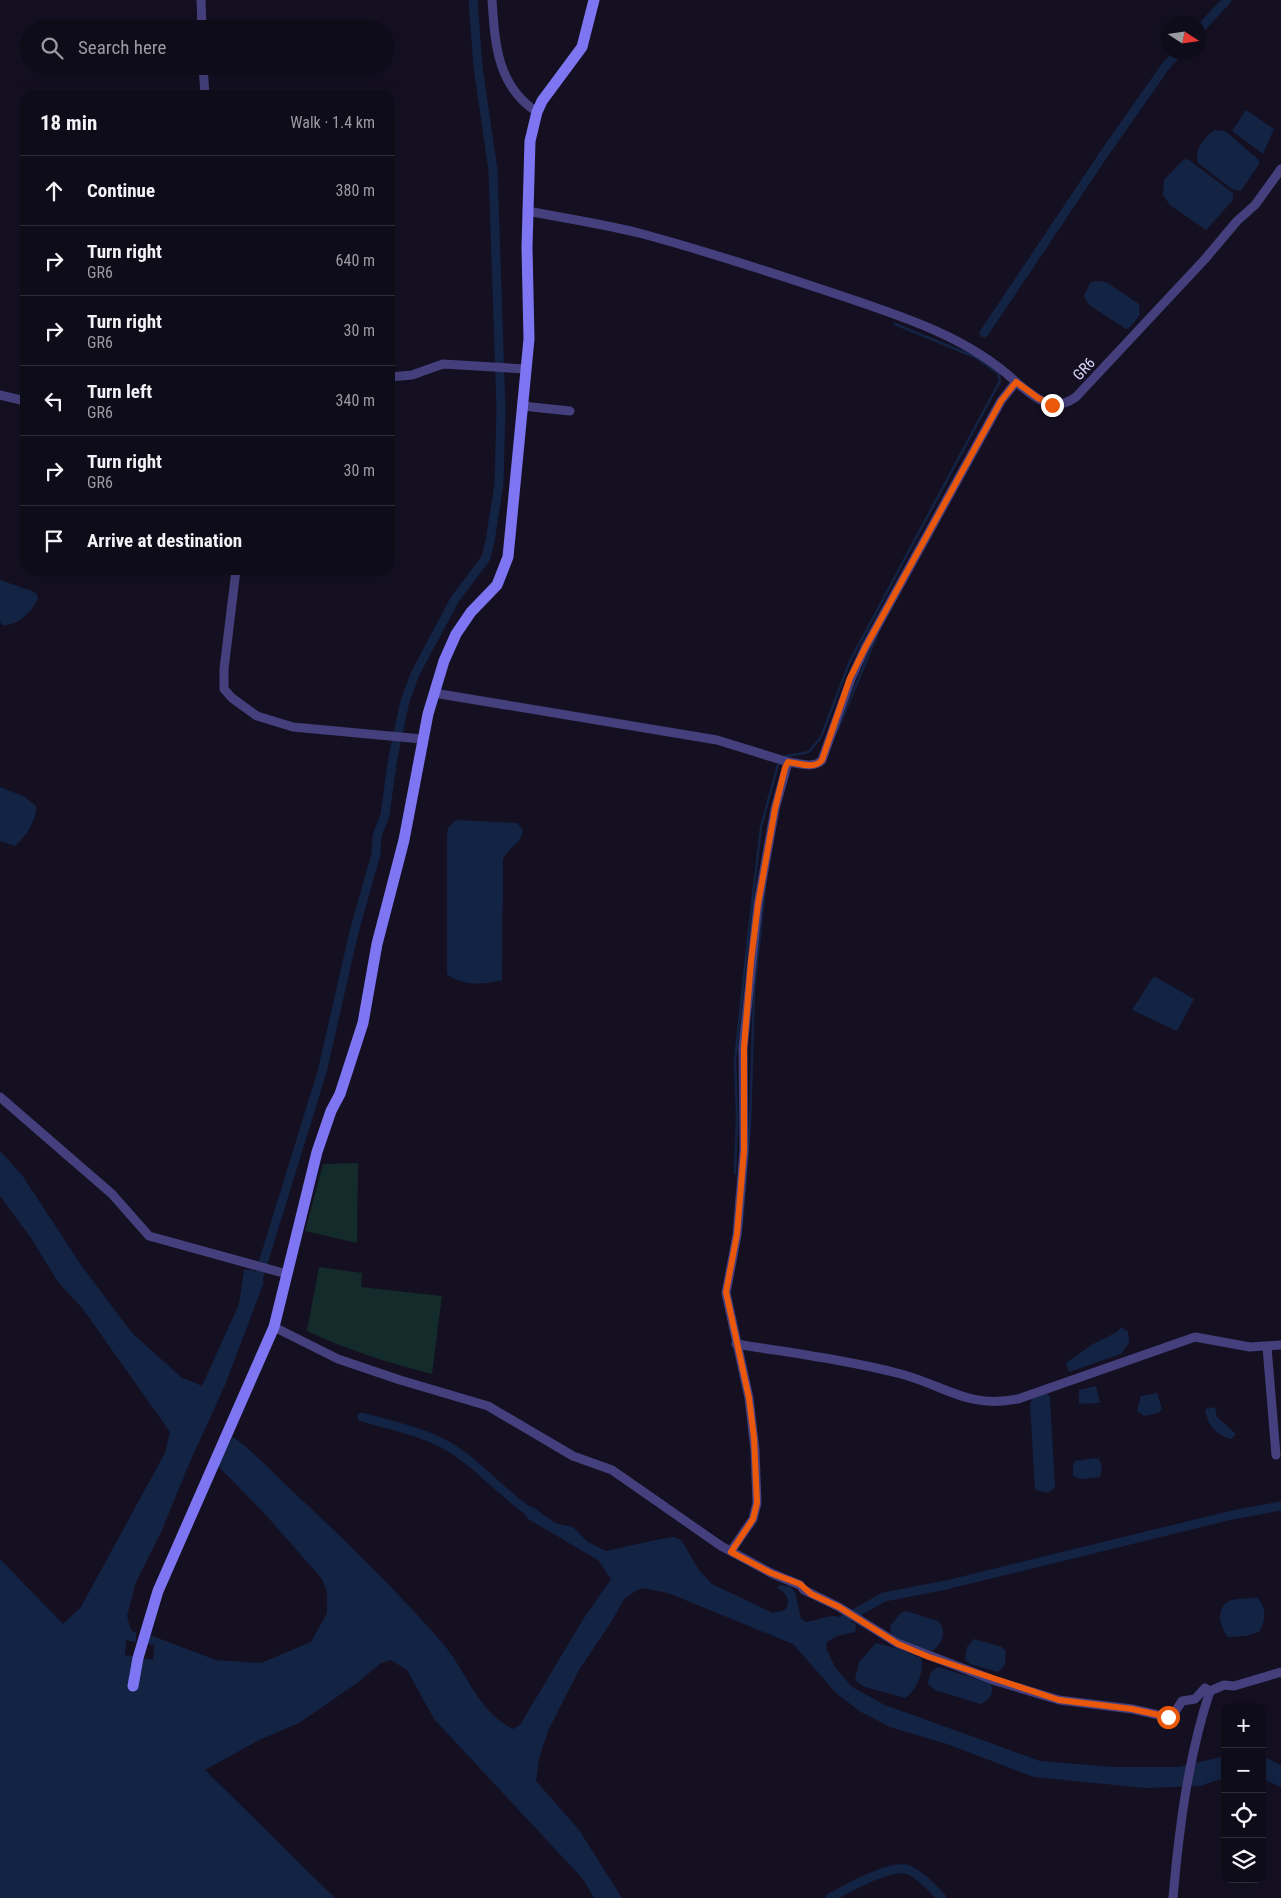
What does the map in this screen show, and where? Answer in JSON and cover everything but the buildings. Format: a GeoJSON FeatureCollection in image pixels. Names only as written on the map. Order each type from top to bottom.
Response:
{"type":"FeatureCollection","features":[{"type":"Feature","properties":{"kind":"main road"},"geometry":{"type":"LineString","coordinates":[[133,1686],[138,1658],[158,1591],[183,1539],[274,1327],[282,1273],[316,1152],[340,1094],[363,1023],[377,944],[404,840],[419,738],[444,662],[456,634],[471,612],[497,585],[504,573],[513,523],[528,340],[527,211],[530,141],[537,112],[542,101],[582,47],[594,0]]}},
{"type":"Feature","properties":{"kind":"street"},"geometry":{"type":"LineString","coordinates":[[201,0],[202,20]]}},
{"type":"Feature","properties":{"kind":"street"},"geometry":{"type":"LineString","coordinates":[[492,0],[497,51],[506,80],[515,94],[537,112]]}},
{"type":"Feature","properties":{"kind":"street"},"geometry":{"type":"LineString","coordinates":[[205,75],[206,90]]}},
{"type":"Feature","properties":{"kind":"street","name":"GR6"},"geometry":{"type":"LineString","coordinates":[[527,211],[638,233],[775,274],[897,315],[973,349],[996,363],[1016,382],[1038,398],[1052,405],[1061,406],[1076,397],[1205,259],[1237,221],[1255,205],[1281,169]]}},
{"type":"Feature","properties":{"kind":"street"},"geometry":{"type":"LineString","coordinates":[[395,377],[412,375],[443,364],[481,365],[526,370]]}},
{"type":"Feature","properties":{"kind":"street"},"geometry":{"type":"LineString","coordinates":[[434,692],[717,740],[788,762],[812,766],[818,764],[822,760],[850,678],[865,648],[1001,401],[1016,382]]}},
{"type":"Feature","properties":{"kind":"street"},"geometry":{"type":"LineString","coordinates":[[0,395],[20,400]]}},
{"type":"Feature","properties":{"kind":"street"},"geometry":{"type":"LineString","coordinates":[[522,406],[570,411]]}},
{"type":"Feature","properties":{"kind":"street"},"geometry":{"type":"LineString","coordinates":[[235,575],[224,669],[224,689],[232,698],[257,716],[286,726],[419,738]]}},
{"type":"Feature","properties":{"kind":"street"},"geometry":{"type":"LineString","coordinates":[[731,1552],[753,1519],[757,1503],[754,1438],[749,1398],[726,1292],[737,1234],[744,1150],[744,1048],[758,904],[775,809],[788,762]]}},
{"type":"Feature","properties":{"kind":"street"},"geometry":{"type":"LineString","coordinates":[[0,1097],[112,1194],[149,1236],[282,1273]]}},
{"type":"Feature","properties":{"kind":"street"},"geometry":{"type":"LineString","coordinates":[[274,1327],[338,1359],[400,1380],[488,1406],[573,1456],[612,1470],[731,1552],[771,1573],[800,1584],[811,1594],[839,1607],[898,1644],[929,1657],[1059,1700],[1132,1709],[1168,1717],[1173,1715],[1182,1701],[1196,1699],[1205,1688],[1210,1691]]}},
{"type":"Feature","properties":{"kind":"street"},"geometry":{"type":"LineString","coordinates":[[736,1344],[902,1374],[972,1400],[990,1402],[1018,1399],[1195,1337],[1250,1347],[1281,1345]]}},
{"type":"Feature","properties":{"kind":"street"},"geometry":{"type":"LineString","coordinates":[[1267,1347],[1277,1432],[1276,1455]]}},
{"type":"Feature","properties":{"kind":"street"},"geometry":{"type":"LineString","coordinates":[[1173,1898],[1192,1761],[1200,1722],[1210,1691],[1224,1685],[1234,1686],[1281,1672]]}},
{"type":"Feature","properties":{"kind":"green space"},"geometry":{"type":"Polygon","coordinates":[[[358,1163],[357,1243],[305,1231],[323,1164],[358,1163]]]}},
{"type":"Feature","properties":{"kind":"green space"},"geometry":{"type":"Polygon","coordinates":[[[319,1267],[362,1273],[361,1287],[442,1296],[432,1374],[368,1356],[307,1331],[319,1267]]]}},
{"type":"Feature","properties":{"kind":"water"},"geometry":{"type":"Polygon","coordinates":[[[1246,110],[1274,129],[1263,154],[1232,131],[1246,110]]]}},
{"type":"Feature","properties":{"kind":"water"},"geometry":{"type":"Polygon","coordinates":[[[1214,130],[1225,131],[1259,160],[1259,164],[1241,191],[1232,189],[1198,163],[1197,153],[1199,148],[1203,140],[1214,130]]]}},
{"type":"Feature","properties":{"kind":"water"},"geometry":{"type":"Polygon","coordinates":[[[1184,159],[1189,160],[1233,193],[1233,200],[1206,230],[1170,205],[1163,195],[1164,180],[1184,159]]]}},
{"type":"Feature","properties":{"kind":"water"},"geometry":{"type":"Polygon","coordinates":[[[1095,281],[1106,282],[1139,304],[1140,315],[1129,328],[1126,329],[1089,305],[1084,296],[1090,283],[1095,281]]]}},
{"type":"Feature","properties":{"kind":"water"},"geometry":{"type":"Polygon","coordinates":[[[0,580],[35,592],[38,597],[33,607],[24,617],[7,625],[2,625],[0,621],[0,580]]]}},
{"type":"Feature","properties":{"kind":"water"},"geometry":{"type":"Polygon","coordinates":[[[0,787],[25,797],[36,806],[35,816],[30,828],[15,846],[0,841],[0,787]]]}},
{"type":"Feature","properties":{"kind":"water"},"geometry":{"type":"Polygon","coordinates":[[[456,820],[517,823],[523,830],[518,842],[508,851],[503,859],[502,980],[496,982],[474,983],[459,981],[447,974],[447,835],[448,828],[456,820]]]}},
{"type":"Feature","properties":{"kind":"water"},"geometry":{"type":"Polygon","coordinates":[[[1154,976],[1194,999],[1177,1031],[1132,1010],[1154,976]]]}},
{"type":"Feature","properties":{"kind":"water"},"geometry":{"type":"Polygon","coordinates":[[[0,1151],[22,1175],[81,1265],[132,1333],[181,1377],[202,1386],[239,1304],[244,1270],[253,1270],[264,1282],[225,1385],[189,1464],[162,1530],[136,1582],[127,1616],[131,1630],[136,1633],[136,1642],[126,1640],[125,1655],[153,1660],[154,1645],[145,1644],[147,1634],[216,1660],[261,1663],[311,1642],[327,1613],[327,1592],[322,1579],[265,1514],[217,1465],[233,1437],[254,1454],[326,1523],[402,1599],[448,1650],[480,1700],[500,1721],[513,1729],[520,1725],[582,1621],[611,1579],[598,1560],[528,1519],[523,1511],[526,1507],[533,1507],[555,1523],[573,1527],[588,1542],[606,1551],[665,1538],[674,1537],[681,1540],[699,1570],[712,1584],[773,1613],[785,1610],[788,1603],[787,1597],[777,1588],[780,1585],[791,1587],[795,1592],[801,1619],[806,1622],[835,1616],[856,1624],[855,1632],[837,1636],[827,1642],[826,1648],[835,1667],[852,1687],[885,1705],[1040,1761],[1115,1767],[1178,1767],[1221,1757],[1221,1779],[1200,1786],[1145,1788],[1034,1777],[947,1744],[890,1727],[861,1712],[837,1694],[793,1644],[668,1593],[643,1588],[624,1599],[579,1670],[548,1731],[539,1759],[536,1781],[579,1830],[622,1898],[594,1898],[583,1879],[434,1719],[407,1670],[391,1660],[381,1663],[357,1683],[299,1723],[259,1740],[205,1770],[335,1898],[0,1898],[0,1559],[63,1624],[81,1607],[165,1453],[170,1432],[83,1309],[58,1282],[31,1238],[0,1196],[0,1151]]]}},
{"type":"Feature","properties":{"kind":"water"},"geometry":{"type":"Polygon","coordinates":[[[1121,1327],[1128,1332],[1129,1343],[1121,1354],[1069,1372],[1066,1363],[1093,1344],[1117,1332],[1121,1327]]]}},
{"type":"Feature","properties":{"kind":"water"},"geometry":{"type":"Polygon","coordinates":[[[1096,1386],[1100,1403],[1079,1404],[1079,1390],[1096,1386]]]}},
{"type":"Feature","properties":{"kind":"water"},"geometry":{"type":"Polygon","coordinates":[[[1046,1392],[1050,1397],[1055,1486],[1051,1491],[1046,1492],[1035,1489],[1030,1405],[1033,1397],[1046,1392]]]}},
{"type":"Feature","properties":{"kind":"water"},"geometry":{"type":"Polygon","coordinates":[[[1157,1393],[1162,1409],[1158,1413],[1144,1416],[1137,1411],[1141,1396],[1157,1393]]]}},
{"type":"Feature","properties":{"kind":"water"},"geometry":{"type":"Polygon","coordinates":[[[1215,1407],[1217,1417],[1236,1434],[1231,1439],[1221,1435],[1210,1425],[1205,1409],[1215,1407]]]}},
{"type":"Feature","properties":{"kind":"water"},"geometry":{"type":"Polygon","coordinates":[[[1099,1459],[1102,1467],[1100,1477],[1081,1479],[1073,1476],[1075,1461],[1099,1459]]]}},
{"type":"Feature","properties":{"kind":"water"},"geometry":{"type":"Polygon","coordinates":[[[1258,1598],[1264,1610],[1264,1619],[1259,1632],[1246,1636],[1228,1637],[1223,1629],[1220,1618],[1220,1613],[1225,1604],[1232,1600],[1258,1598]]]}},
{"type":"Feature","properties":{"kind":"water"},"geometry":{"type":"Polygon","coordinates":[[[906,1611],[938,1621],[943,1629],[943,1633],[941,1642],[935,1649],[931,1651],[902,1642],[891,1633],[890,1626],[901,1613],[906,1611]]]}},
{"type":"Feature","properties":{"kind":"water"},"geometry":{"type":"Polygon","coordinates":[[[974,1639],[1002,1647],[1006,1651],[1005,1665],[998,1672],[970,1664],[965,1659],[967,1647],[974,1639]]]}},
{"type":"Feature","properties":{"kind":"water"},"geometry":{"type":"Polygon","coordinates":[[[876,1643],[899,1649],[921,1658],[922,1669],[919,1680],[913,1691],[905,1698],[865,1687],[855,1680],[859,1662],[876,1643]]]}},
{"type":"Feature","properties":{"kind":"water"},"geometry":{"type":"Polygon","coordinates":[[[938,1667],[990,1683],[992,1686],[991,1695],[980,1704],[935,1690],[928,1684],[928,1681],[929,1676],[938,1667]]]}},
{"type":"Feature","properties":{"kind":"water"},"geometry":{"type":"Polygon","coordinates":[[[1266,1758],[1281,1765],[1281,1787],[1266,1781],[1266,1758]]]}},
{"type":"Feature","properties":{"kind":"waterway"},"geometry":{"type":"LineString","coordinates":[[255,1289],[322,1072],[354,932],[376,854],[377,836],[385,815],[393,757],[405,701],[415,674],[455,599],[486,558],[490,541],[499,484],[501,409],[493,170],[478,67],[473,0]]}},
{"type":"Feature","properties":{"kind":"waterway"},"geometry":{"type":"LineString","coordinates":[[1206,22],[1227,0]]}},
{"type":"Feature","properties":{"kind":"waterway"},"geometry":{"type":"LineString","coordinates":[[984,333],[1104,154],[1171,60]]}},
{"type":"Feature","properties":{"kind":"waterway"},"geometry":{"type":"LineString","coordinates":[[783,757],[809,752],[821,737],[850,661],[1000,381],[998,373],[975,357],[895,324]]}},
{"type":"Feature","properties":{"kind":"waterway"},"geometry":{"type":"LineString","coordinates":[[837,731],[877,635]]}},
{"type":"Feature","properties":{"kind":"waterway"},"geometry":{"type":"LineString","coordinates":[[735,1173],[737,1116],[735,1061],[748,939],[761,827],[779,761]]}},
{"type":"Feature","properties":{"kind":"waterway"},"geometry":{"type":"LineString","coordinates":[[742,1225],[750,1125],[754,991],[765,887]]}},
{"type":"Feature","properties":{"kind":"waterway"},"geometry":{"type":"LineString","coordinates":[[362,1417],[415,1432],[446,1445],[469,1461],[534,1515]]}},
{"type":"Feature","properties":{"kind":"waterway"},"geometry":{"type":"LineString","coordinates":[[836,1624],[884,1597],[946,1585],[1232,1515],[1281,1506]]}},
{"type":"Feature","properties":{"kind":"waterway"},"geometry":{"type":"LineString","coordinates":[[830,1898],[880,1873],[901,1869],[909,1870],[927,1882],[942,1898]]}},
{"type":"Feature","properties":{"kind":"route"},"geometry":{"type":"LineString","coordinates":[[1052,405],[1038,398],[1016,382],[1001,401],[883,614],[850,678],[822,760],[812,766],[788,762],[785,768],[775,809],[758,904],[751,961],[744,1048],[744,1150],[737,1234],[726,1292],[749,1398],[756,1460],[757,1503],[753,1519],[731,1552],[771,1573],[800,1584],[804,1590],[839,1607],[898,1644],[929,1657],[996,1681],[1059,1700],[1132,1709],[1168,1717]]}}]}
